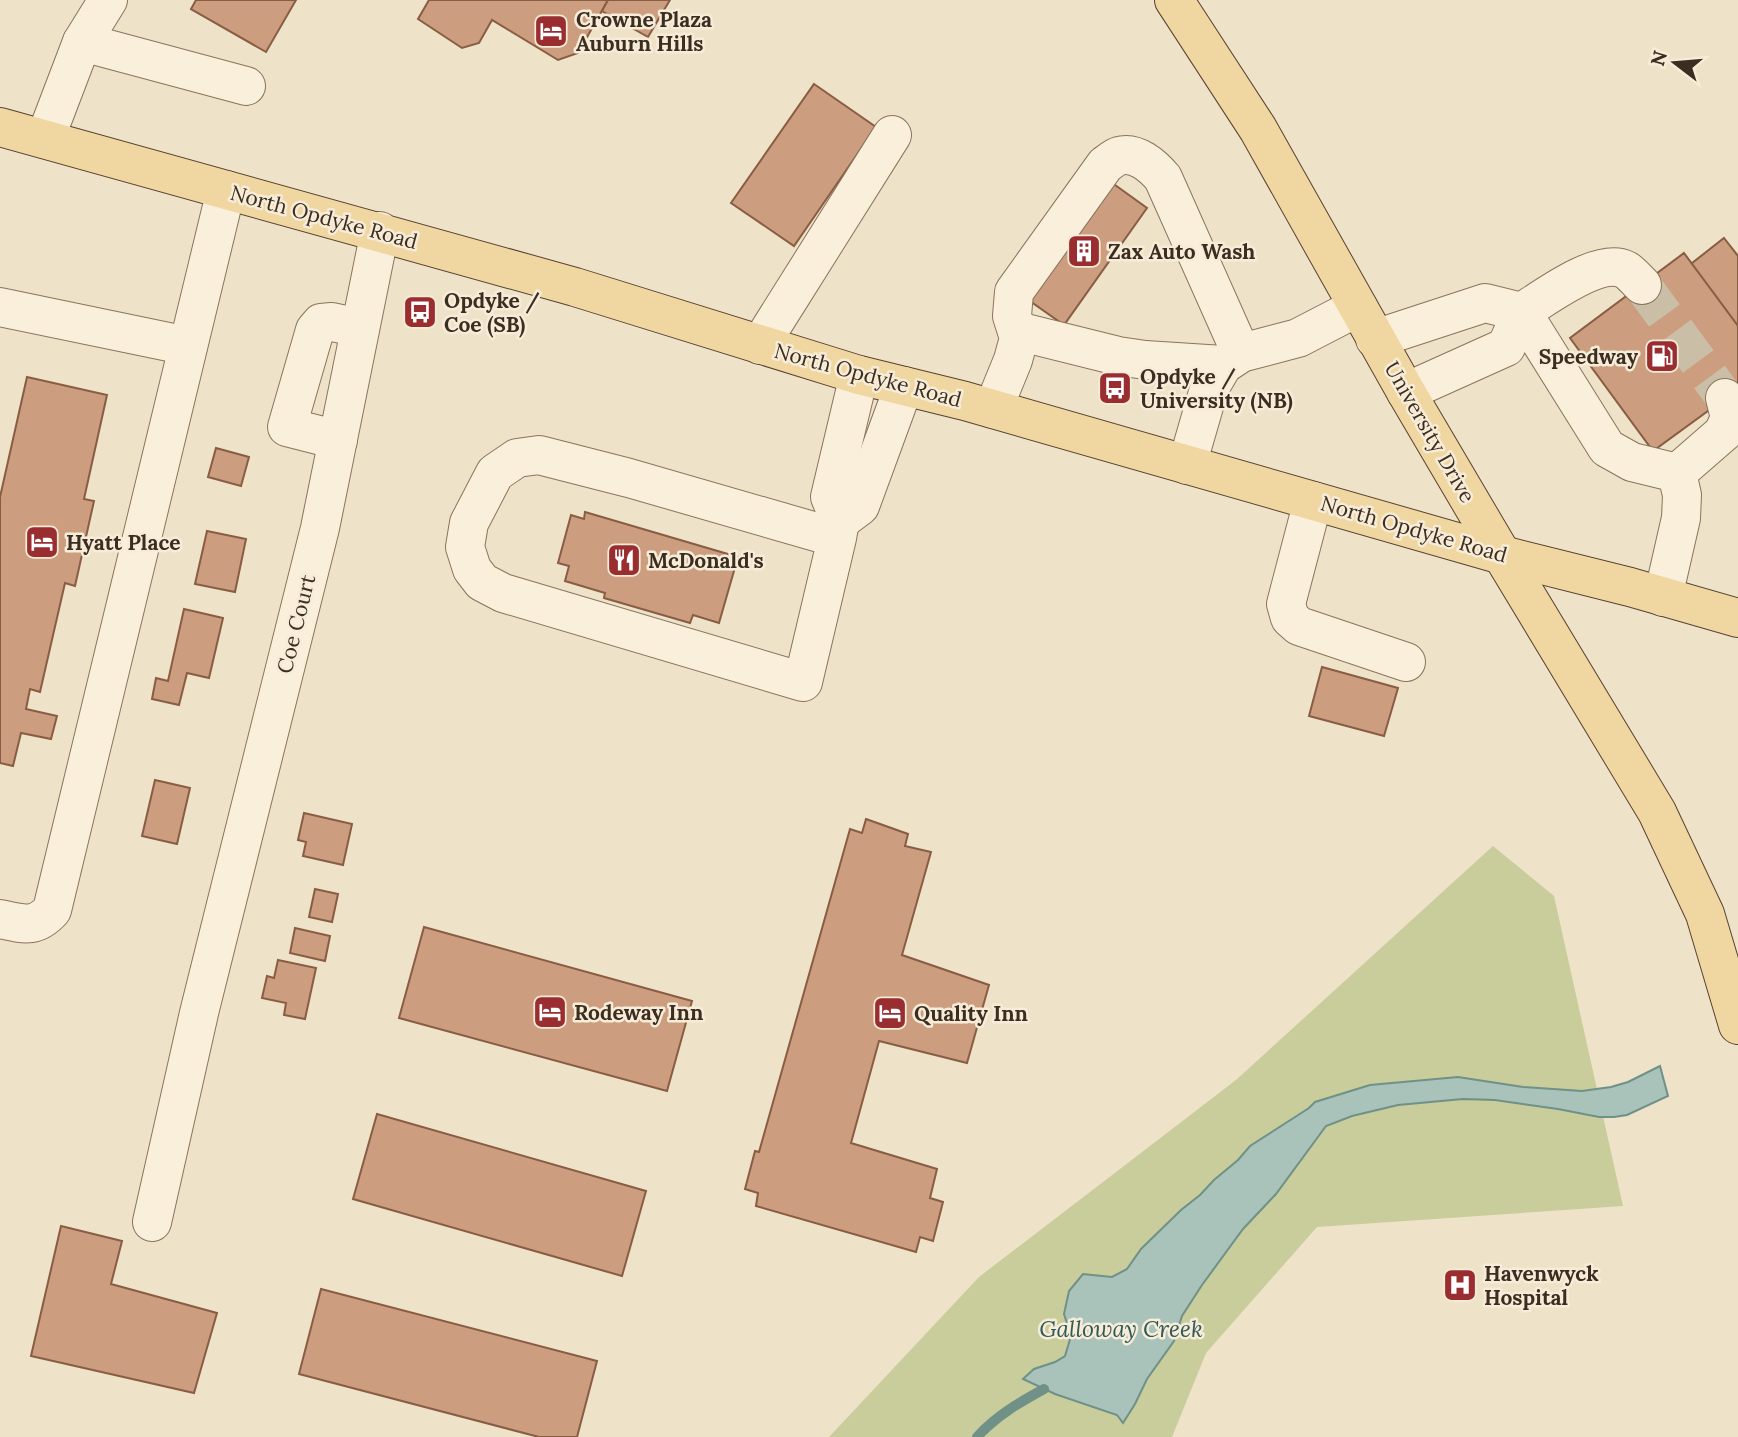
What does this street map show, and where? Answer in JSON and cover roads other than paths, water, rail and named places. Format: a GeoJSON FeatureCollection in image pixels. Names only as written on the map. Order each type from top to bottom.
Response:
{"type":"FeatureCollection","features":[{"type":"Feature","properties":{"kind":"main road","name":"University Drive"},"geometry":{"type":"LineString","coordinates":[[1174,0],[1258,128],[1406,392],[1657,811],[1705,914],[1738,1025]]}},
{"type":"Feature","properties":{"kind":"main road","name":"North Opdyke Road"},"geometry":{"type":"LineString","coordinates":[[0,127],[575,287],[859,375],[993,409],[1502,555],[1738,618]]}},
{"type":"Feature","properties":{"kind":"street"},"geometry":{"type":"LineString","coordinates":[[45,139],[82,42],[108,0]]}},
{"type":"Feature","properties":{"kind":"street"},"geometry":{"type":"LineString","coordinates":[[82,42],[246,86]]}},
{"type":"Feature","properties":{"kind":"street"},"geometry":{"type":"LineString","coordinates":[[760,345],[892,135]]}},
{"type":"Feature","properties":{"kind":"street"},"geometry":{"type":"LineString","coordinates":[[993,409],[1019,338],[1012,316],[1014,292],[1105,165],[1119,156],[1131,155],[1153,166],[1163,178],[1232,359]]}},
{"type":"Feature","properties":{"kind":"street"},"geometry":{"type":"LineString","coordinates":[[0,919],[25,925],[42,921],[52,910],[226,190]]}},
{"type":"Feature","properties":{"kind":"street","name":"Coe Court"},"geometry":{"type":"LineString","coordinates":[[152,1222],[198,1013],[320,528],[380,232]]}},
{"type":"Feature","properties":{"kind":"street"},"geometry":{"type":"LineString","coordinates":[[1406,392],[1506,347],[1522,312],[1586,273],[1607,268],[1624,269],[1642,285]]}},
{"type":"Feature","properties":{"kind":"street"},"geometry":{"type":"LineString","coordinates":[[1017,331],[1145,360],[1232,359],[1298,338],[1485,303],[1522,312],[1607,448],[1632,462],[1677,473]]}},
{"type":"Feature","properties":{"kind":"street"},"geometry":{"type":"LineString","coordinates":[[0,307],[188,346]]}},
{"type":"Feature","properties":{"kind":"street"},"geometry":{"type":"LineString","coordinates":[[338,440],[287,427],[315,330],[321,323],[331,322],[360,328]]}},
{"type":"Feature","properties":{"kind":"street"},"geometry":{"type":"LineString","coordinates":[[1187,465],[1209,389],[1232,359]]}},
{"type":"Feature","properties":{"kind":"street"},"geometry":{"type":"LineString","coordinates":[[838,530],[539,455],[517,458],[495,473],[469,523],[465,547],[472,569],[482,582],[503,593],[803,682],[838,530],[830,497],[859,375]]}},
{"type":"Feature","properties":{"kind":"street"},"geometry":{"type":"LineString","coordinates":[[838,530],[860,506],[904,386]]}},
{"type":"Feature","properties":{"kind":"street"},"geometry":{"type":"LineString","coordinates":[[1677,473],[1723,433],[1730,418],[1725,398]]}},
{"type":"Feature","properties":{"kind":"street"},"geometry":{"type":"LineString","coordinates":[[1663,597],[1681,518],[1682,495],[1677,473]]}},
{"type":"Feature","properties":{"kind":"street"},"geometry":{"type":"LineString","coordinates":[[1313,501],[1286,604],[1290,618],[1299,626],[1406,663]]}},
{"type":"Feature","properties":{"kind":"water","name":"Galloway Creek"},"geometry":{"type":"Polygon","coordinates":[[[1660,1066],[1668,1096],[1627,1115],[1599,1117],[1495,1100],[1463,1099],[1398,1105],[1352,1116],[1326,1126],[1276,1194],[1243,1229],[1202,1285],[1182,1316],[1174,1341],[1147,1379],[1123,1423],[1117,1415],[1055,1394],[1023,1379],[1034,1369],[1065,1356],[1071,1336],[1064,1314],[1069,1291],[1083,1274],[1112,1277],[1127,1269],[1141,1249],[1250,1146],[1315,1102],[1370,1085],[1458,1077],[1523,1087],[1582,1091],[1628,1082],[1660,1066]]]}},
{"type":"Feature","properties":{"kind":"waterway","name":"Galloway Creek"},"geometry":{"type":"LineString","coordinates":[[977,1437],[1000,1416],[1044,1389]]}},
{"type":"Feature","properties":{"kind":"tunnel"},"geometry":{"type":"LineString","coordinates":[[1642,285],[1725,398]]}},
{"type":"Feature","properties":{"kind":"place","name":"Crowne Plaza Auburn Hills"},"geometry":{"type":"Point","coordinates":[551,31]}},
{"type":"Feature","properties":{"kind":"place","name":"Zax Auto Wash"},"geometry":{"type":"Point","coordinates":[1084,251]}},
{"type":"Feature","properties":{"kind":"place","name":"Opdyke / Coe (SB)"},"geometry":{"type":"Point","coordinates":[420,312]}},
{"type":"Feature","properties":{"kind":"place","name":"Speedway"},"geometry":{"type":"Point","coordinates":[1662,356]}},
{"type":"Feature","properties":{"kind":"place","name":"Opdyke / University (NB)"},"geometry":{"type":"Point","coordinates":[1115,388]}},
{"type":"Feature","properties":{"kind":"place","name":"Hyatt Place"},"geometry":{"type":"Point","coordinates":[42,542]}},
{"type":"Feature","properties":{"kind":"place","name":"McDonald's"},"geometry":{"type":"Point","coordinates":[624,560]}},
{"type":"Feature","properties":{"kind":"place","name":"Rodeway Inn"},"geometry":{"type":"Point","coordinates":[550,1012]}},
{"type":"Feature","properties":{"kind":"place","name":"Quality Inn"},"geometry":{"type":"Point","coordinates":[890,1013]}},
{"type":"Feature","properties":{"kind":"place","name":"Havenwyck Hospital"},"geometry":{"type":"Point","coordinates":[1460,1285]}}]}
